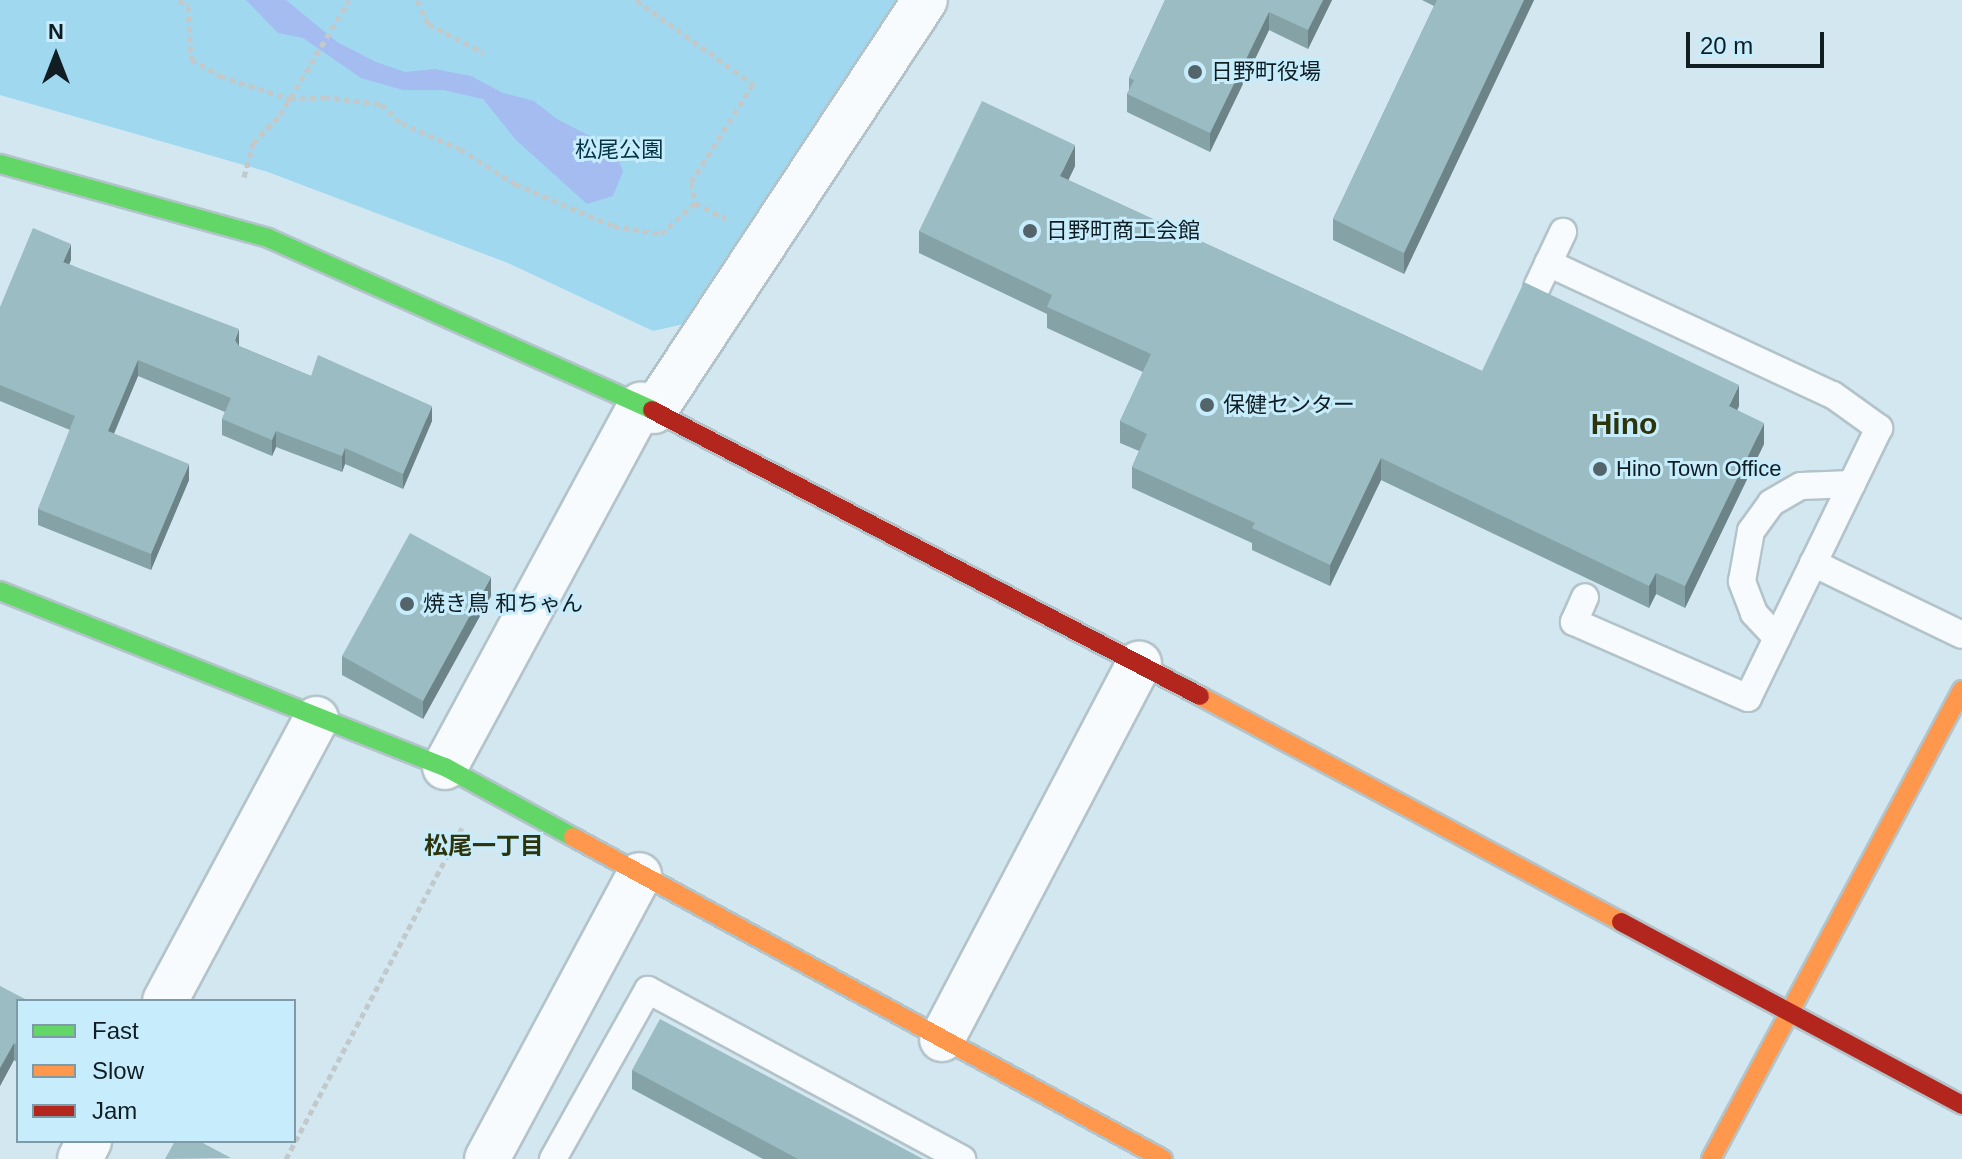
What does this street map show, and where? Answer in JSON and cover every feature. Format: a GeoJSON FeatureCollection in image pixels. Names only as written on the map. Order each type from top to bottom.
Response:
{"type":"FeatureCollection","features":[{"type":"Feature","properties":{"kind":"street"},"geometry":{"type":"LineString","coordinates":[[445,767],[647,408],[766,239],[925,0]]}},
{"type":"Feature","properties":{"kind":"street"},"geometry":{"type":"LineString","coordinates":[[0,164],[268,238],[647,408],[1139,663],[1962,1105]]}},
{"type":"Feature","properties":{"kind":"street"},"geometry":{"type":"LineString","coordinates":[[0,591],[316,719],[445,767],[1163,1159]]}},
{"type":"Feature","properties":{"kind":"street"},"geometry":{"type":"LineString","coordinates":[[942,1039],[1139,663]]}},
{"type":"Feature","properties":{"kind":"street"},"geometry":{"type":"LineString","coordinates":[[1711,1159],[1962,690]]}},
{"type":"Feature","properties":{"kind":"street"},"geometry":{"type":"LineString","coordinates":[[166,999],[316,719]]}},
{"type":"Feature","properties":{"kind":"street"},"geometry":{"type":"LineString","coordinates":[[487,1159],[639,875]]}},
{"type":"Feature","properties":{"kind":"lane"},"geometry":{"type":"LineString","coordinates":[[1563,232],[1542,275],[1833,395],[1879,428],[1748,698],[1574,622],[1585,597]]}},
{"type":"Feature","properties":{"kind":"lane"},"geometry":{"type":"LineString","coordinates":[[1777,638],[1754,613],[1742,581],[1751,531],[1771,503],[1801,486],[1852,484]]}},
{"type":"Feature","properties":{"kind":"lane"},"geometry":{"type":"LineString","coordinates":[[1813,563],[1962,635]]}},
{"type":"Feature","properties":{"kind":"lane"},"geometry":{"type":"LineString","coordinates":[[553,1159],[648,990],[962,1159]]}},
{"type":"Feature","properties":{"kind":"path"},"geometry":{"type":"LineString","coordinates":[[179,0],[188,6],[191,59],[220,76],[290,99],[324,97],[381,104],[401,123],[460,149],[515,184],[613,226],[661,234],[695,203]]}},
{"type":"Feature","properties":{"kind":"path"},"geometry":{"type":"LineString","coordinates":[[244,177],[253,143],[290,99],[349,0]]}},
{"type":"Feature","properties":{"kind":"path"},"geometry":{"type":"LineString","coordinates":[[417,0],[428,24],[484,53]]}},
{"type":"Feature","properties":{"kind":"path"},"geometry":{"type":"LineString","coordinates":[[636,0],[753,84],[691,182],[695,203]]}},
{"type":"Feature","properties":{"kind":"path"},"geometry":{"type":"LineString","coordinates":[[695,203],[766,239]]}},
{"type":"Feature","properties":{"kind":"path"},"geometry":{"type":"LineString","coordinates":[[296,1140],[483,789]]}},
{"type":"Feature","properties":{"kind":"green space","name":"松尾公園"},"geometry":{"type":"Polygon","coordinates":[[[0,0],[898,0],[684,324],[653,331],[508,263],[268,172],[0,95],[0,0]]]}},
{"type":"Feature","properties":{"kind":"shaded area"},"geometry":{"type":"Polygon","coordinates":[[[246,0],[286,0],[337,42],[376,62],[405,72],[435,69],[471,76],[503,93],[534,101],[557,119],[613,148],[623,171],[613,196],[587,204],[516,140],[483,99],[443,90],[403,90],[361,78],[303,38],[278,33],[246,0]]]}},
{"type":"Feature","properties":{"kind":"building","name":"日野町役場"},"geometry":{"type":"Polygon","coordinates":[[[1165,0],[1323,0],[1308,30],[1269,12],[1210,133],[1127,94],[1134,80],[1129,78],[1165,0]]]}},
{"type":"Feature","properties":{"kind":"building"},"geometry":{"type":"Polygon","coordinates":[[[1437,0],[1524,0],[1404,253],[1333,219],[1437,0]]]}},
{"type":"Feature","properties":{"kind":"building"},"geometry":{"type":"Polygon","coordinates":[[[982,101],[1075,145],[1060,176],[1482,371],[1524,282],[1739,385],[1729,406],[1764,423],[1685,586],[1656,573],[1649,586],[1381,458],[1330,565],[1252,528],[1255,523],[1132,467],[1147,434],[1120,421],[1151,354],[1047,307],[1052,295],[919,231],[982,101]]]}},
{"type":"Feature","properties":{"kind":"building"},"geometry":{"type":"Polygon","coordinates":[[[33,228],[71,244],[63,262],[239,329],[235,340],[239,346],[311,376],[318,355],[432,406],[403,474],[345,448],[342,456],[276,431],[272,440],[222,419],[231,398],[138,360],[108,431],[189,464],[151,554],[38,509],[75,416],[0,385],[0,307],[33,228]]]}},
{"type":"Feature","properties":{"kind":"building"},"geometry":{"type":"Polygon","coordinates":[[[410,533],[491,577],[423,701],[342,656],[410,533]]]}},
{"type":"Feature","properties":{"kind":"building"},"geometry":{"type":"Polygon","coordinates":[[[0,986],[25,999],[16,999],[16,1044],[0,1068],[0,986]]]}},
{"type":"Feature","properties":{"kind":"building"},"geometry":{"type":"Polygon","coordinates":[[[660,1019],[923,1159],[798,1159],[632,1070],[660,1019]]]}},
{"type":"Feature","properties":{"kind":"building"},"geometry":{"type":"Polygon","coordinates":[[[174,1143],[203,1143],[231,1158],[165,1159],[174,1143]]]}},
{"type":"Feature","properties":{"kind":"traffic: fast"},"geometry":{"type":"LineString","coordinates":[[0,164],[268,238],[652,410]]}},
{"type":"Feature","properties":{"kind":"traffic: fast"},"geometry":{"type":"LineString","coordinates":[[0,591],[445,767],[573,837]]}},
{"type":"Feature","properties":{"kind":"traffic: slow"},"geometry":{"type":"LineString","coordinates":[[1711,1159],[1962,690]]}},
{"type":"Feature","properties":{"kind":"traffic: slow"},"geometry":{"type":"LineString","coordinates":[[1200,696],[1621,922]]}},
{"type":"Feature","properties":{"kind":"traffic: slow"},"geometry":{"type":"LineString","coordinates":[[573,837],[1163,1159]]}},
{"type":"Feature","properties":{"kind":"traffic: jam"},"geometry":{"type":"LineString","coordinates":[[652,410],[1200,696]]}},
{"type":"Feature","properties":{"kind":"traffic: jam"},"geometry":{"type":"LineString","coordinates":[[1621,922],[1962,1105]]}},
{"type":"Feature","properties":{"kind":"place","name":"日野町役場"},"geometry":{"type":"Point","coordinates":[1195,72]}},
{"type":"Feature","properties":{"kind":"place","name":"日野町商工会館"},"geometry":{"type":"Point","coordinates":[1030,231]}},
{"type":"Feature","properties":{"kind":"place","name":"保健センター"},"geometry":{"type":"Point","coordinates":[1207,405]}},
{"type":"Feature","properties":{"kind":"place","name":"Hino Town Office"},"geometry":{"type":"Point","coordinates":[1600,469]}},
{"type":"Feature","properties":{"kind":"place","name":"焼き鳥 和ちゃん"},"geometry":{"type":"Point","coordinates":[407,604]}},
{"type":"Feature","properties":{"kind":"district","name":"Hino"},"geometry":{"type":"Point","coordinates":[1624,424]}},
{"type":"Feature","properties":{"kind":"district","name":"松尾一丁目"},"geometry":{"type":"Point","coordinates":[484,846]}}]}
